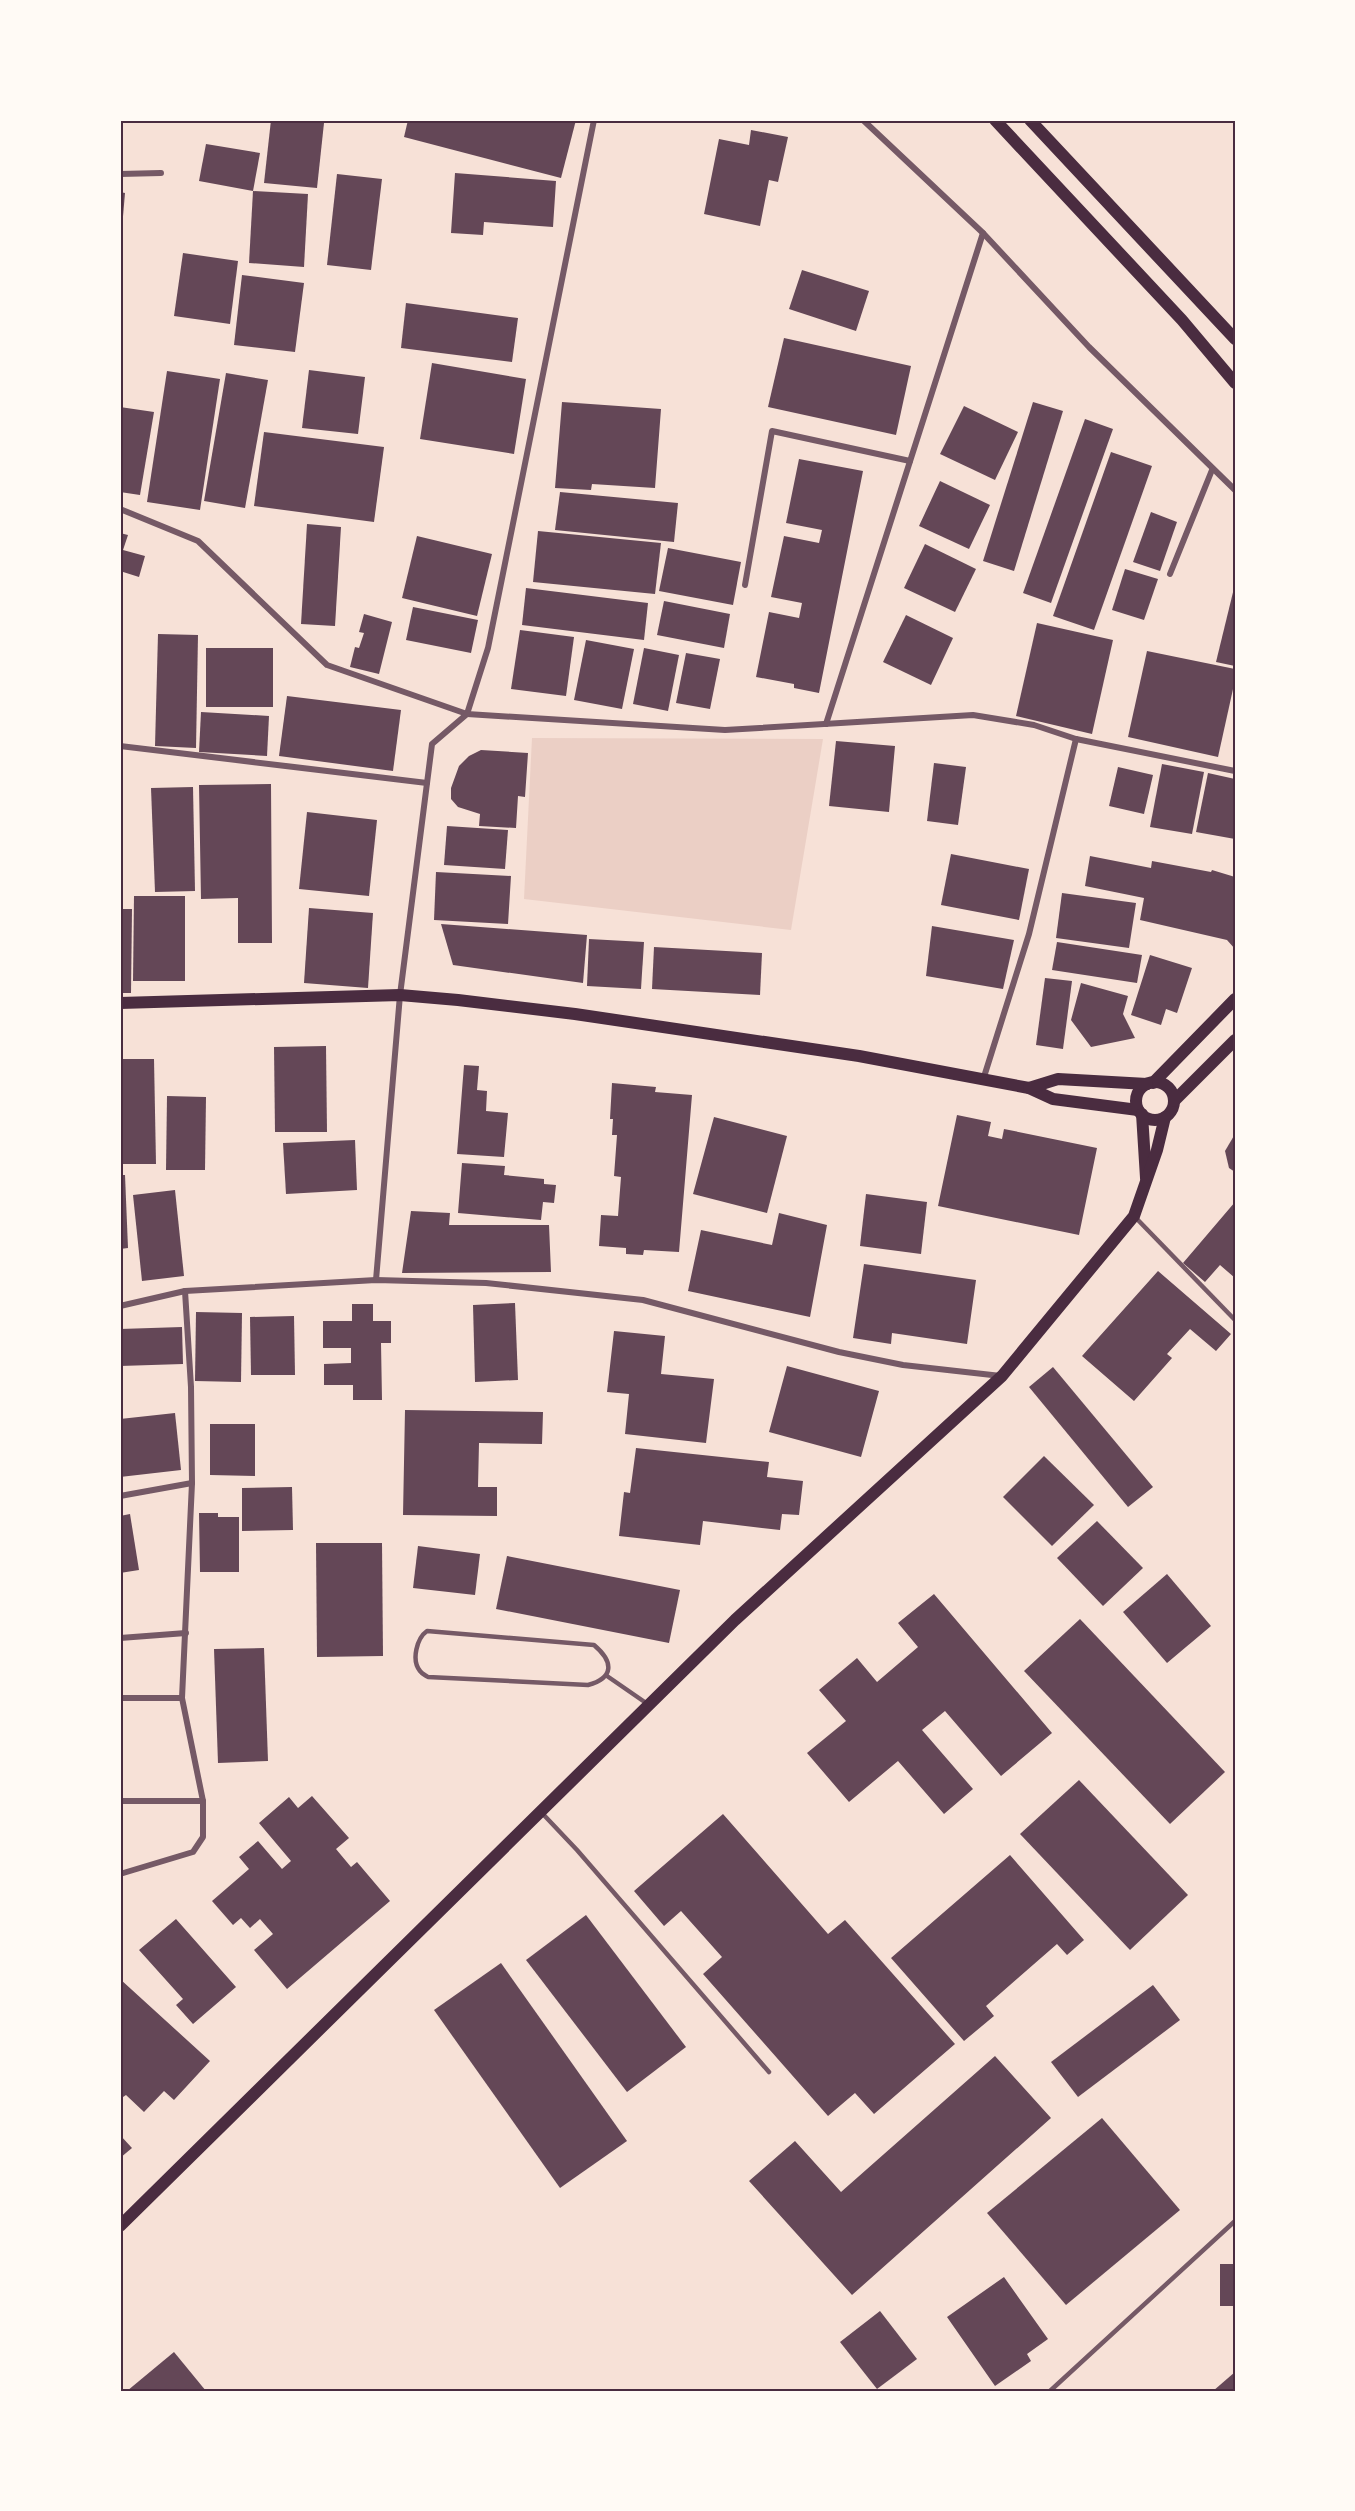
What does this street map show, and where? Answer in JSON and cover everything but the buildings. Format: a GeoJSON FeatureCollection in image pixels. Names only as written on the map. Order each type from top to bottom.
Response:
{"type":"FeatureCollection","features":[{"type":"Feature","properties":{"kind":"main road"},"geometry":{"type":"LineString","coordinates":[[995,120],[1182,320],[1235,383]]}},
{"type":"Feature","properties":{"kind":"main road"},"geometry":{"type":"LineString","coordinates":[[1030,120],[1235,339]]}},
{"type":"Feature","properties":{"kind":"main road"},"geometry":{"type":"LineString","coordinates":[[120,1003],[400,995],[458,1000],[575,1014],[847,1054],[1029,1089],[1053,1099],[1140,1112],[1153,1120],[1165,1117]]}},
{"type":"Feature","properties":{"kind":"main road"},"geometry":{"type":"LineString","coordinates":[[1146,1185],[1140,1112],[1136,1098],[1142,1087],[1150,1083],[1235,999]]}},
{"type":"Feature","properties":{"kind":"main road"},"geometry":{"type":"LineString","coordinates":[[1174,1101],[1235,1040]]}},
{"type":"Feature","properties":{"kind":"main road"},"geometry":{"type":"LineString","coordinates":[[120,2226],[735,1620],[1002,1376],[1134,1216],[1146,1185],[1165,1117],[1173,1107],[1174,1101],[1170,1090],[1160,1083],[1058,1079],[1029,1089]]}},
{"type":"Feature","properties":{"kind":"street"},"geometry":{"type":"LineString","coordinates":[[376,1280],[400,995],[432,744],[467,714],[488,648],[594,120]]}},
{"type":"Feature","properties":{"kind":"street"},"geometry":{"type":"LineString","coordinates":[[863,120],[983,233],[1089,347],[1212,470],[1235,490]]}},
{"type":"Feature","properties":{"kind":"street"},"geometry":{"type":"LineString","coordinates":[[120,174],[161,173]]}},
{"type":"Feature","properties":{"kind":"street"},"geometry":{"type":"LineString","coordinates":[[826,724],[983,233]]}},
{"type":"Feature","properties":{"kind":"street"},"geometry":{"type":"LineString","coordinates":[[745,585],[772,431],[910,461]]}},
{"type":"Feature","properties":{"kind":"street"},"geometry":{"type":"LineString","coordinates":[[1170,574],[1212,470]]}},
{"type":"Feature","properties":{"kind":"street"},"geometry":{"type":"LineString","coordinates":[[120,508],[198,541],[327,665],[467,714],[725,730],[973,715],[1034,725],[1076,739],[1235,771]]}},
{"type":"Feature","properties":{"kind":"street"},"geometry":{"type":"LineString","coordinates":[[983,1080],[1029,934],[1076,739]]}},
{"type":"Feature","properties":{"kind":"street"},"geometry":{"type":"LineString","coordinates":[[120,746],[427,783]]}},
{"type":"Feature","properties":{"kind":"street"},"geometry":{"type":"LineString","coordinates":[[120,1306],[185,1290],[376,1280],[486,1283],[643,1300],[839,1352],[903,1365],[1002,1376]]}},
{"type":"Feature","properties":{"kind":"street"},"geometry":{"type":"LineString","coordinates":[[120,1874],[193,1852],[203,1837],[203,1801],[182,1698],[192,1483],[185,1290]]}},
{"type":"Feature","properties":{"kind":"street"},"geometry":{"type":"LineString","coordinates":[[120,1496],[192,1483]]}},
{"type":"Feature","properties":{"kind":"street"},"geometry":{"type":"LineString","coordinates":[[120,1638],[186,1633]]}},
{"type":"Feature","properties":{"kind":"street"},"geometry":{"type":"LineString","coordinates":[[120,1698],[182,1698]]}},
{"type":"Feature","properties":{"kind":"street"},"geometry":{"type":"LineString","coordinates":[[120,1801],[203,1801]]}},
{"type":"Feature","properties":{"kind":"lane"},"geometry":{"type":"LineString","coordinates":[[1134,1216],[1235,1320]]}},
{"type":"Feature","properties":{"kind":"lane"},"geometry":{"type":"LineString","coordinates":[[427,1632],[594,1646],[607,1660],[609,1670],[607,1676],[599,1682],[588,1685],[428,1677],[420,1671],[417,1663],[418,1642],[421,1635],[427,1632]]}},
{"type":"Feature","properties":{"kind":"lane"},"geometry":{"type":"LineString","coordinates":[[607,1676],[649,1705]]}},
{"type":"Feature","properties":{"kind":"lane"},"geometry":{"type":"LineString","coordinates":[[541,1812],[577,1850],[769,2072]]}},
{"type":"Feature","properties":{"kind":"lane"},"geometry":{"type":"LineString","coordinates":[[1050,2391],[1235,2221]]}},
{"type":"Feature","properties":{"kind":"shaded area"},"geometry":{"type":"Polygon","coordinates":[[[532,738],[823,739],[791,930],[524,899],[532,738]]]}}]}
